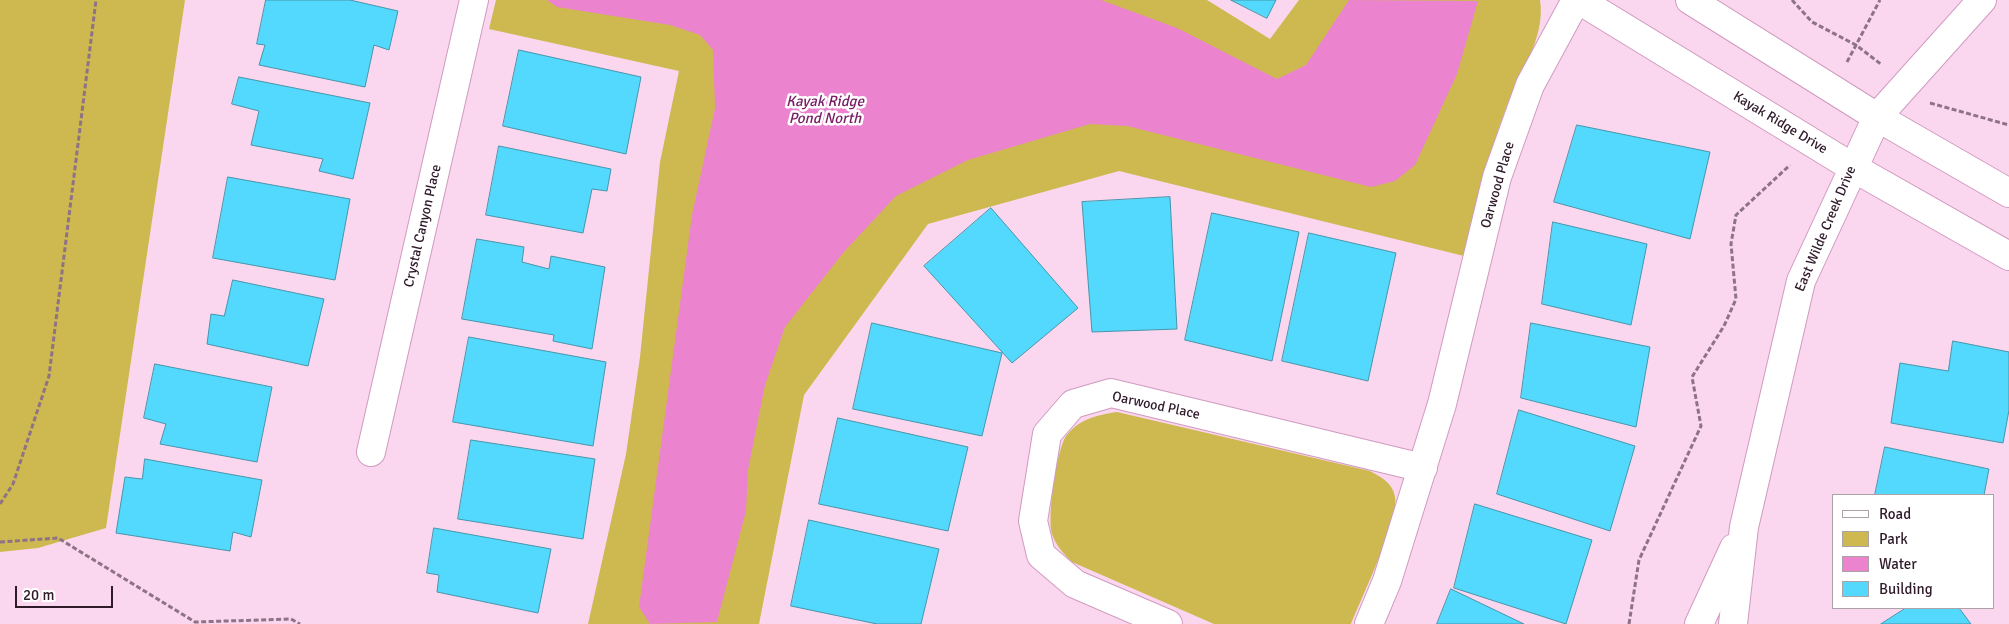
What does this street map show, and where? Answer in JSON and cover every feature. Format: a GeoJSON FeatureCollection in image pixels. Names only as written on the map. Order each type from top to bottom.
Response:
{"type":"FeatureCollection","features":[{"type":"Feature","properties":{"kind":"street","name":"Crystal Canyon Place"},"geometry":{"type":"LineString","coordinates":[[371,452],[474,0]]}},
{"type":"Feature","properties":{"kind":"street","name":"Kayak Ridge Drive"},"geometry":{"type":"LineString","coordinates":[[1578,0],[1852,167],[2009,256]]}},
{"type":"Feature","properties":{"kind":"street","name":"Oarwood Place"},"geometry":{"type":"LineString","coordinates":[[1370,624],[1423,468],[1442,404],[1497,177],[1530,85],[1578,0]]}},
{"type":"Feature","properties":{"kind":"street"},"geometry":{"type":"LineString","coordinates":[[1690,0],[1877,117],[2009,193]]}},
{"type":"Feature","properties":{"kind":"street","name":"East Wilde Creek Drive"},"geometry":{"type":"LineString","coordinates":[[1733,624],[1744,527],[1801,281],[1852,167],[1877,117],[1982,0]]}},
{"type":"Feature","properties":{"kind":"street","name":"Oarwood Place"},"geometry":{"type":"LineString","coordinates":[[1168,624],[1075,584],[1041,555],[1034,521],[1047,434],[1074,404],[1111,394],[1423,468]]}},
{"type":"Feature","properties":{"kind":"street","name":"East Wilde Creek Drive"},"geometry":{"type":"LineString","coordinates":[[1699,624],[1744,527]]}},
{"type":"Feature","properties":{"kind":"path"},"geometry":{"type":"LineString","coordinates":[[0,504],[13,484],[49,376],[96,0]]}},
{"type":"Feature","properties":{"kind":"path"},"geometry":{"type":"LineString","coordinates":[[1629,624],[1639,560],[1701,426],[1692,377],[1724,326],[1736,299],[1731,244],[1736,215],[1791,165],[1809,141]]}},
{"type":"Feature","properties":{"kind":"path"},"geometry":{"type":"LineString","coordinates":[[0,542],[58,538],[195,622],[291,619],[300,624]]}},
{"type":"Feature","properties":{"kind":"green space"},"geometry":{"type":"Polygon","coordinates":[[[0,0],[185,0],[106,528],[38,548],[0,552],[0,0]]]}},
{"type":"Feature","properties":{"kind":"green space","name":"Kayak Ridge Pond North"},"geometry":{"type":"Polygon","coordinates":[[[496,0],[1207,0],[1270,39],[1299,0],[1540,0],[1541,14],[1535,42],[1511,95],[1494,144],[1464,256],[1119,171],[928,224],[804,395],[759,624],[588,624],[626,454],[640,357],[660,162],[679,71],[489,29],[496,0]]]}},
{"type":"Feature","properties":{"kind":"green space"},"geometry":{"type":"Polygon","coordinates":[[[1117,412],[1370,471],[1386,481],[1394,492],[1395,508],[1378,560],[1351,624],[1214,624],[1072,562],[1056,542],[1051,526],[1053,485],[1062,444],[1071,430],[1083,422],[1096,416],[1117,412]]]}},
{"type":"Feature","properties":{"kind":"water","name":"Kayak Ridge Pond North"},"geometry":{"type":"Polygon","coordinates":[[[547,0],[1101,0],[1177,28],[1277,79],[1306,65],[1349,0],[1478,1],[1457,74],[1415,165],[1395,181],[1371,187],[1127,126],[1090,124],[968,160],[896,196],[843,253],[785,327],[765,385],[748,470],[746,511],[717,622],[650,624],[639,607],[692,215],[715,108],[713,50],[700,35],[670,25],[557,7],[547,0]]]}},
{"type":"Feature","properties":{"kind":"building"},"geometry":{"type":"Polygon","coordinates":[[[266,0],[350,0],[398,11],[389,50],[374,45],[365,87],[259,65],[265,45],[257,44],[266,0]]]}},
{"type":"Feature","properties":{"kind":"building"},"geometry":{"type":"Polygon","coordinates":[[[1231,0],[1276,0],[1267,18],[1231,0]]]}},
{"type":"Feature","properties":{"kind":"building"},"geometry":{"type":"Polygon","coordinates":[[[519,50],[641,77],[626,154],[503,126],[519,50]]]}},
{"type":"Feature","properties":{"kind":"building"},"geometry":{"type":"Polygon","coordinates":[[[239,77],[370,103],[353,179],[319,171],[323,159],[251,145],[259,111],[232,104],[239,77]]]}},
{"type":"Feature","properties":{"kind":"building"},"geometry":{"type":"Polygon","coordinates":[[[1577,125],[1710,152],[1690,239],[1554,202],[1577,125]]]}},
{"type":"Feature","properties":{"kind":"building"},"geometry":{"type":"Polygon","coordinates":[[[499,146],[611,169],[607,191],[592,189],[583,233],[486,215],[499,146]]]}},
{"type":"Feature","properties":{"kind":"building"},"geometry":{"type":"Polygon","coordinates":[[[228,177],[350,199],[335,280],[213,258],[228,177]]]}},
{"type":"Feature","properties":{"kind":"building"},"geometry":{"type":"Polygon","coordinates":[[[1170,197],[1177,329],[1092,332],[1082,202],[1170,197]]]}},
{"type":"Feature","properties":{"kind":"building"},"geometry":{"type":"Polygon","coordinates":[[[991,208],[1078,308],[1012,363],[924,266],[991,208]]]}},
{"type":"Feature","properties":{"kind":"building"},"geometry":{"type":"Polygon","coordinates":[[[1212,213],[1299,232],[1272,361],[1185,340],[1212,213]]]}},
{"type":"Feature","properties":{"kind":"building"},"geometry":{"type":"Polygon","coordinates":[[[1553,222],[1647,244],[1631,325],[1542,304],[1553,222]]]}},
{"type":"Feature","properties":{"kind":"building"},"geometry":{"type":"Polygon","coordinates":[[[1309,233],[1396,253],[1368,381],[1282,361],[1309,233]]]}},
{"type":"Feature","properties":{"kind":"building"},"geometry":{"type":"Polygon","coordinates":[[[477,239],[524,247],[522,262],[549,269],[551,256],[605,267],[592,349],[553,341],[554,335],[462,319],[477,239]]]}},
{"type":"Feature","properties":{"kind":"building"},"geometry":{"type":"Polygon","coordinates":[[[233,280],[324,299],[308,366],[207,344],[211,314],[224,316],[233,280]]]}},
{"type":"Feature","properties":{"kind":"building"},"geometry":{"type":"Polygon","coordinates":[[[872,323],[1002,353],[982,436],[853,409],[872,323]]]}},
{"type":"Feature","properties":{"kind":"building"},"geometry":{"type":"Polygon","coordinates":[[[1531,323],[1650,347],[1636,427],[1521,398],[1531,323]]]}},
{"type":"Feature","properties":{"kind":"building"},"geometry":{"type":"Polygon","coordinates":[[[469,337],[606,362],[593,446],[453,422],[469,337]]]}},
{"type":"Feature","properties":{"kind":"building"},"geometry":{"type":"Polygon","coordinates":[[[1953,341],[2009,352],[2009,410],[2003,443],[1891,423],[1900,363],[1948,371],[1953,341]]]}},
{"type":"Feature","properties":{"kind":"building"},"geometry":{"type":"Polygon","coordinates":[[[155,364],[272,387],[257,462],[160,444],[166,424],[144,418],[155,364]]]}},
{"type":"Feature","properties":{"kind":"building"},"geometry":{"type":"Polygon","coordinates":[[[1519,410],[1635,446],[1610,531],[1497,494],[1519,410]]]}},
{"type":"Feature","properties":{"kind":"building"},"geometry":{"type":"Polygon","coordinates":[[[838,418],[968,447],[948,531],[819,504],[838,418]]]}},
{"type":"Feature","properties":{"kind":"building"},"geometry":{"type":"Polygon","coordinates":[[[471,440],[595,459],[583,539],[458,519],[471,440]]]}},
{"type":"Feature","properties":{"kind":"building"},"geometry":{"type":"Polygon","coordinates":[[[1885,447],[1989,469],[1984,494],[1875,494],[1885,447]]]}},
{"type":"Feature","properties":{"kind":"building"},"geometry":{"type":"Polygon","coordinates":[[[145,459],[262,480],[251,537],[233,532],[230,551],[116,533],[125,477],[142,479],[145,459]]]}},
{"type":"Feature","properties":{"kind":"building"},"geometry":{"type":"Polygon","coordinates":[[[1475,504],[1592,540],[1566,624],[1454,588],[1475,504]]]}},
{"type":"Feature","properties":{"kind":"building"},"geometry":{"type":"Polygon","coordinates":[[[809,520],[939,549],[921,624],[877,624],[791,606],[809,520]]]}},
{"type":"Feature","properties":{"kind":"building"},"geometry":{"type":"Polygon","coordinates":[[[434,528],[551,549],[538,613],[437,592],[439,575],[427,573],[434,528]]]}},
{"type":"Feature","properties":{"kind":"building"},"geometry":{"type":"Polygon","coordinates":[[[1451,589],[1524,624],[1437,624],[1451,589]]]}},
{"type":"Feature","properties":{"kind":"building"},"geometry":{"type":"Polygon","coordinates":[[[1904,609],[1960,609],[1971,624],[1881,624],[1904,609]]]}}]}
